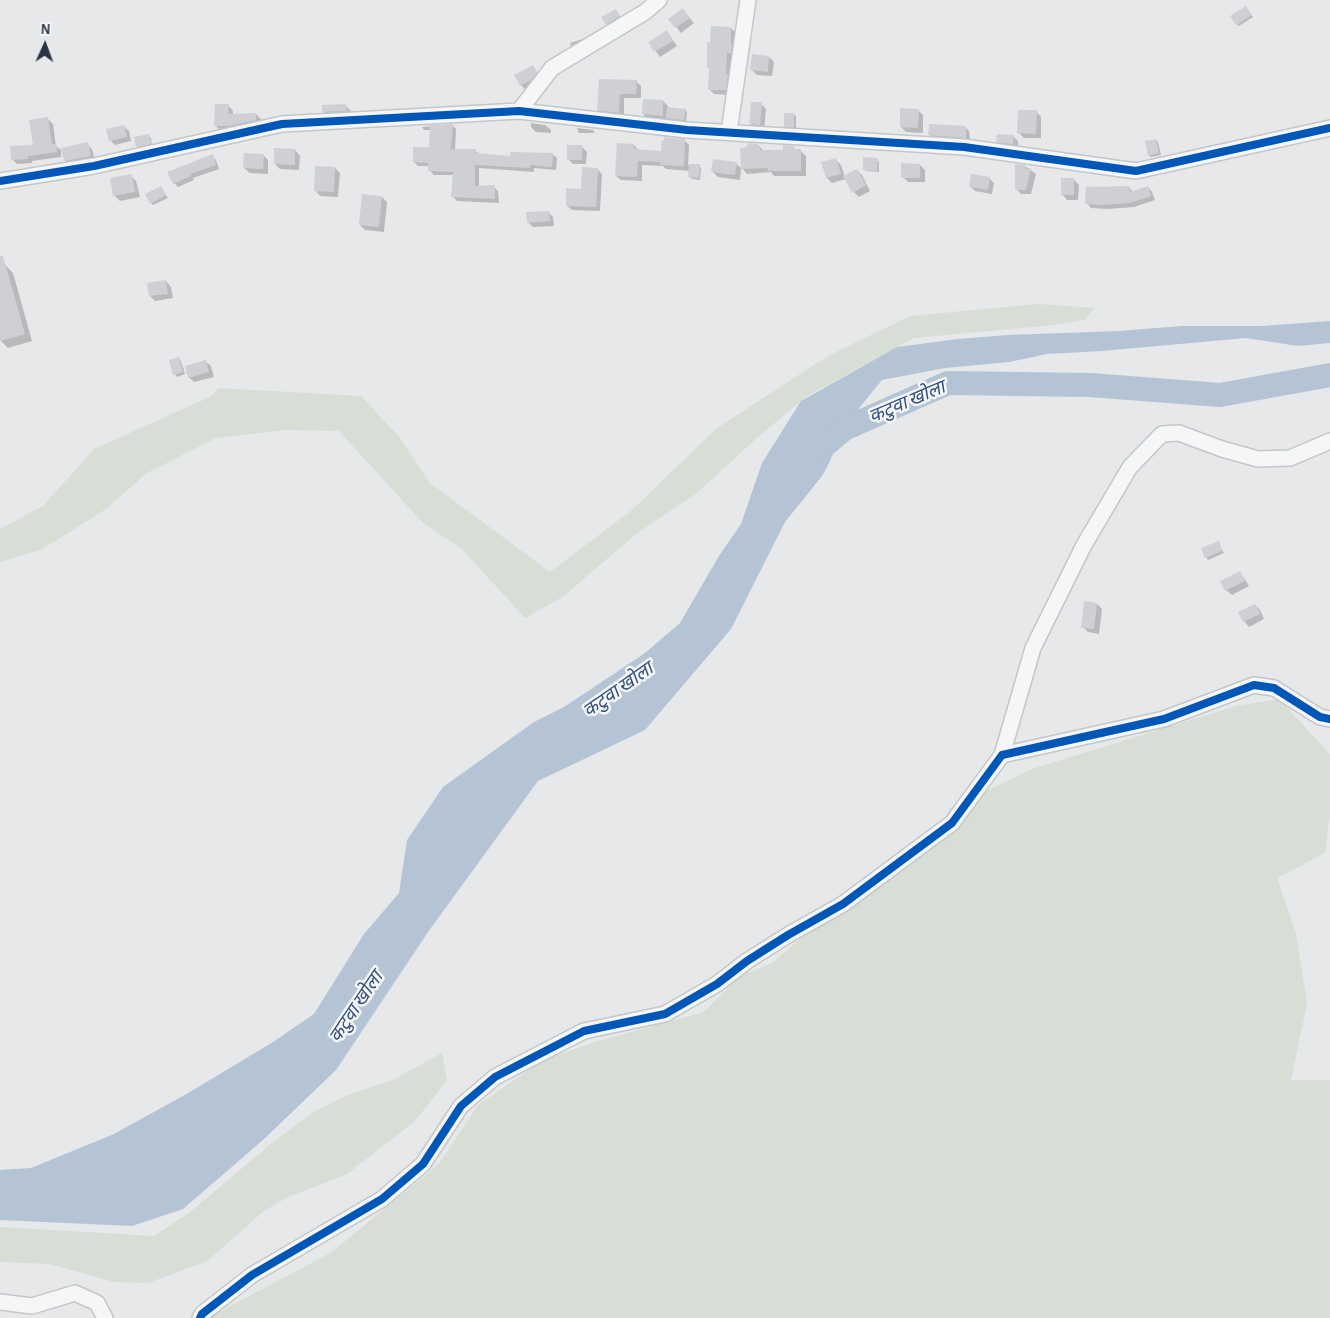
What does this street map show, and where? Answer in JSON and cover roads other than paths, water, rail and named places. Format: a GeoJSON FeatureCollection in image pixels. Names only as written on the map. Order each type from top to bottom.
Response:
{"type":"FeatureCollection","features":[{"type":"Feature","properties":{"kind":"street"},"geometry":{"type":"LineString","coordinates":[[519,111],[552,68],[645,12],[659,0]]}},
{"type":"Feature","properties":{"kind":"street"},"geometry":{"type":"LineString","coordinates":[[729,132],[748,0]]}},
{"type":"Feature","properties":{"kind":"street"},"geometry":{"type":"LineString","coordinates":[[0,181],[94,166],[282,124],[519,111],[687,130],[964,146],[1136,171],[1330,128]]}},
{"type":"Feature","properties":{"kind":"street"},"geometry":{"type":"LineString","coordinates":[[196,1317],[252,1275],[382,1199],[422,1164],[461,1106],[495,1077],[584,1031],[665,1014],[717,984],[747,961],[788,935],[843,904],[952,823],[1002,755],[1033,648],[1084,545],[1130,467],[1162,434],[1180,433],[1222,449],[1258,459],[1290,458],[1330,441]]}},
{"type":"Feature","properties":{"kind":"street"},"geometry":{"type":"LineString","coordinates":[[1002,755],[1164,719],[1254,685],[1274,688],[1320,717],[1330,719]]}},
{"type":"Feature","properties":{"kind":"street"},"geometry":{"type":"LineString","coordinates":[[0,1302],[32,1306],[75,1293],[97,1303],[105,1318]]}},
{"type":"Feature","properties":{"kind":"water"},"geometry":{"type":"Polygon","coordinates":[[[1330,321],[1330,343],[1298,346],[1246,338],[1047,354],[1009,362],[945,368],[882,380],[846,424],[822,476],[785,522],[731,629],[645,730],[538,781],[428,932],[336,1070],[263,1140],[183,1209],[132,1226],[0,1220],[0,1170],[31,1168],[114,1134],[190,1092],[273,1042],[314,1014],[364,934],[399,893],[407,840],[443,787],[534,722],[564,707],[645,653],[680,623],[719,556],[741,524],[762,463],[801,401],[897,347],[1008,335],[1118,331],[1182,326],[1262,326],[1330,321]]]}},
{"type":"Feature","properties":{"kind":"waterway","name":"कटुवा खोला"},"geometry":{"type":"LineString","coordinates":[[819,450],[844,429],[948,383],[1090,385],[1220,395],[1330,375]]}}]}
